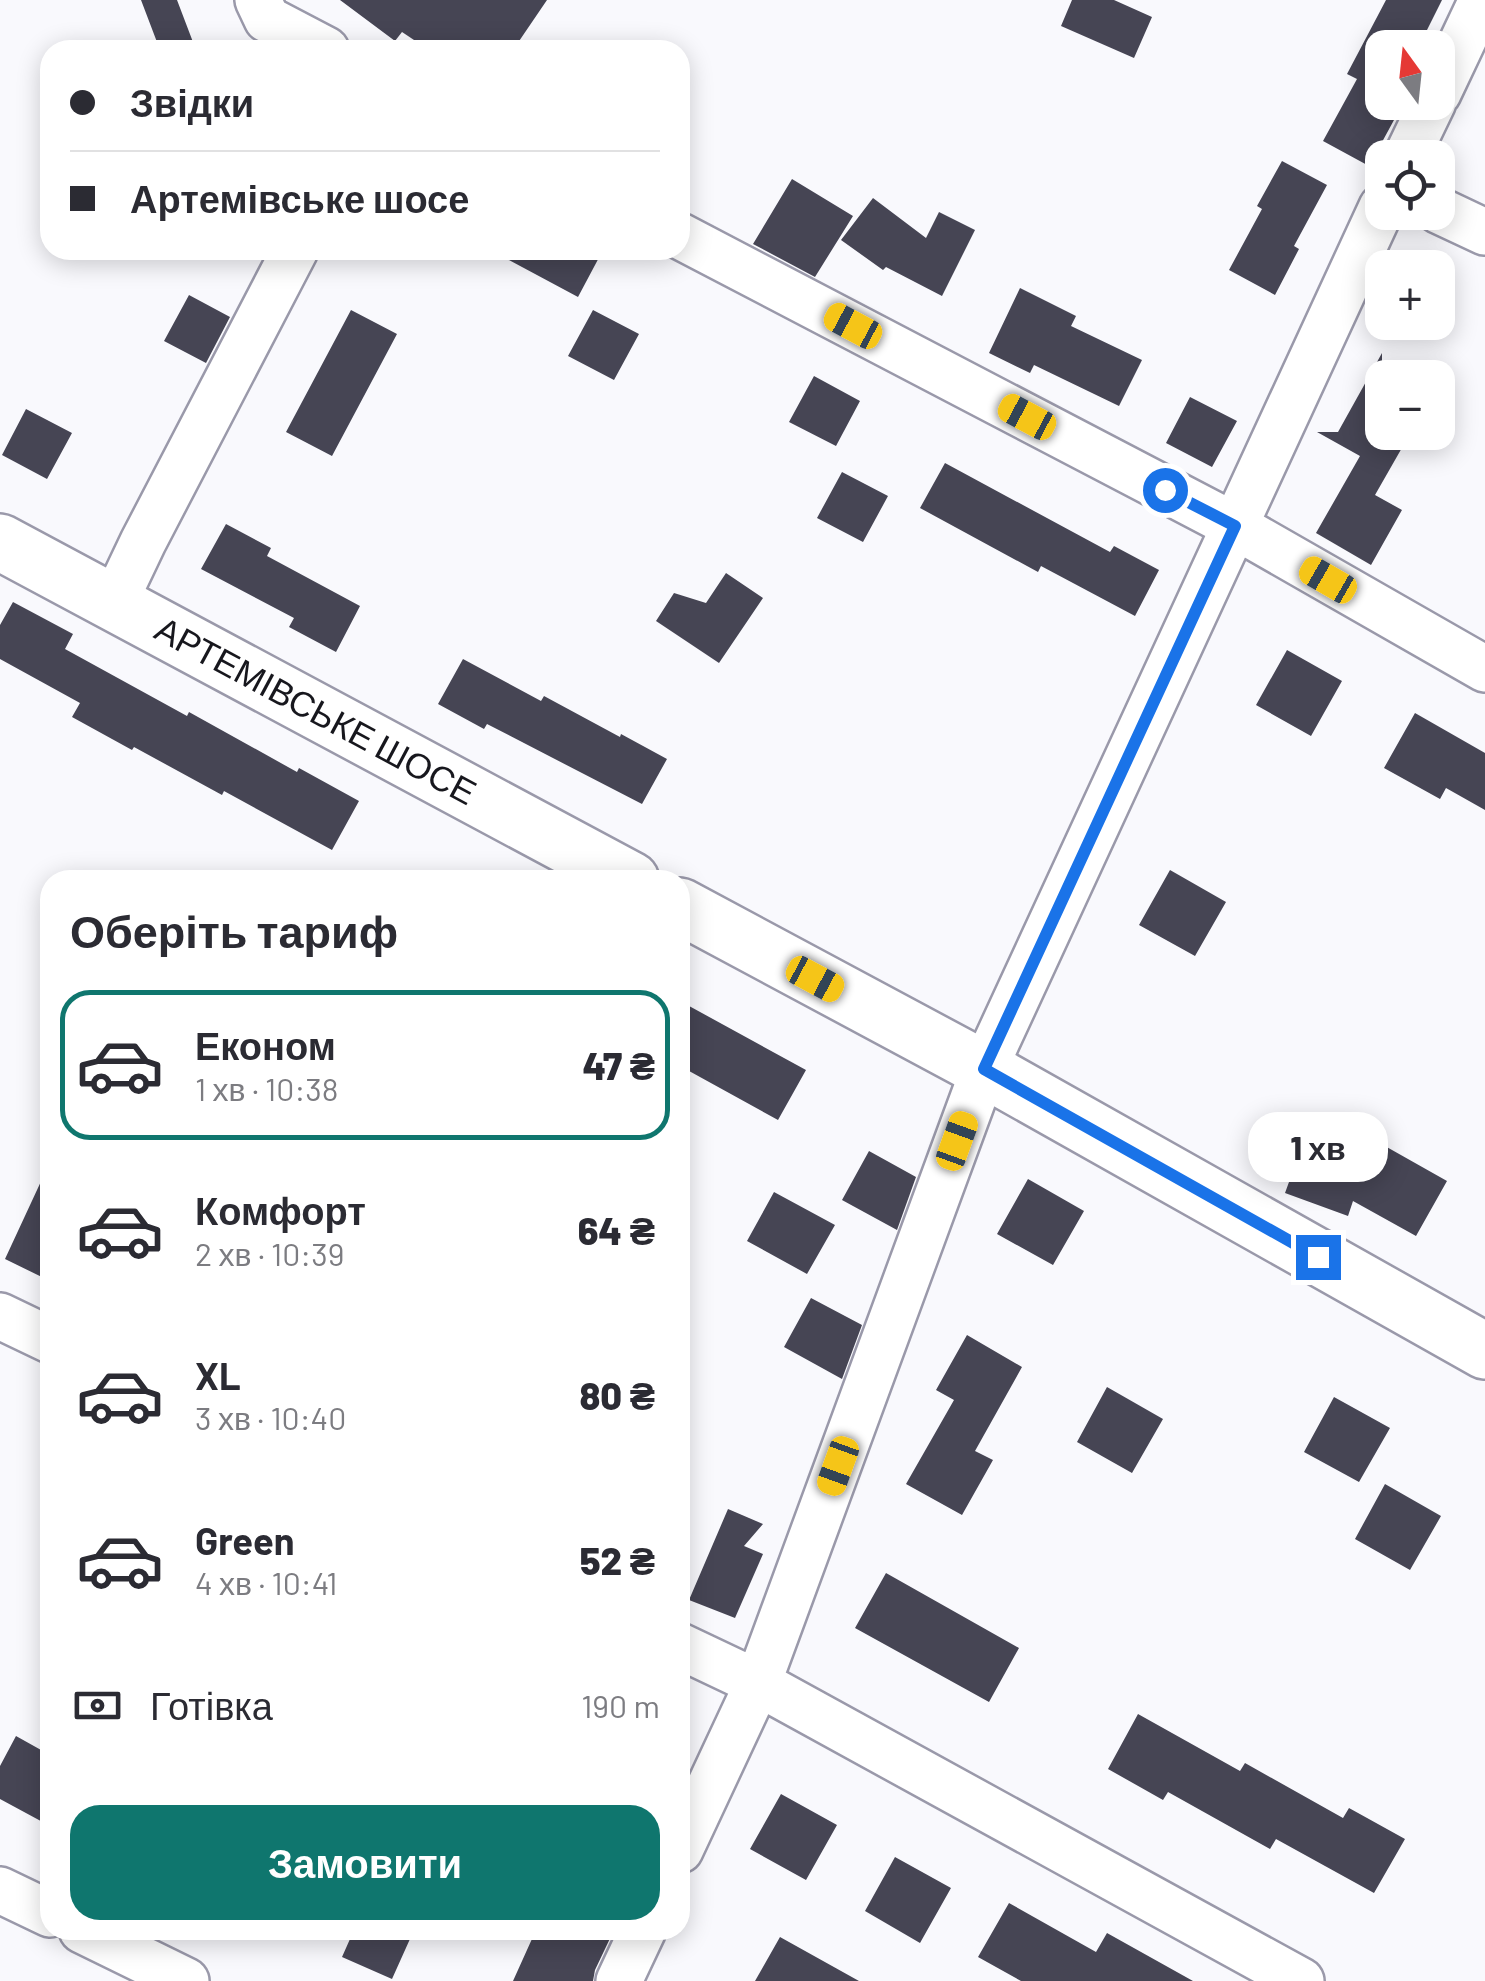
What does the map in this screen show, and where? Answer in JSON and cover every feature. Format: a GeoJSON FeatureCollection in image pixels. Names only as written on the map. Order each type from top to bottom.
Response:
{"type":"FeatureCollection","features":[{"type":"Feature","properties":{"kind":"main road","name":"АРТЕМІВСЬКЕ ШОСЕ"},"geometry":{"type":"LineString","coordinates":[[0,542],[612,870]]}},
{"type":"Feature","properties":{"kind":"main road"},"geometry":{"type":"LineString","coordinates":[[690,911],[984,1069],[1485,1351]]}},
{"type":"Feature","properties":{"kind":"street"},"geometry":{"type":"LineString","coordinates":[[1455,57],[1482,0]]}},
{"type":"Feature","properties":{"kind":"street"},"geometry":{"type":"LineString","coordinates":[[268,23],[305,40]]}},
{"type":"Feature","properties":{"kind":"street"},"geometry":{"type":"LineString","coordinates":[[1455,218],[1485,232]]}},
{"type":"Feature","properties":{"kind":"street"},"geometry":{"type":"LineString","coordinates":[[690,1829],[758,1683],[984,1069],[1371,230]]}},
{"type":"Feature","properties":{"kind":"street"},"geometry":{"type":"LineString","coordinates":[[690,241],[1235,526],[1485,669]]}},
{"type":"Feature","properties":{"kind":"street"},"geometry":{"type":"LineString","coordinates":[[114,603],[290,260]]}},
{"type":"Feature","properties":{"kind":"street"},"geometry":{"type":"LineString","coordinates":[[0,1316],[40,1335]]}},
{"type":"Feature","properties":{"kind":"street"},"geometry":{"type":"LineString","coordinates":[[690,1651],[758,1683],[1301,1981]]}},
{"type":"Feature","properties":{"kind":"street"},"geometry":{"type":"LineString","coordinates":[[0,1890],[40,1909]]}},
{"type":"Feature","properties":{"kind":"street"},"geometry":{"type":"LineString","coordinates":[[102,1940],[186,1981]]}},
{"type":"Feature","properties":{"kind":"street"},"geometry":{"type":"LineString","coordinates":[[619,1981],[638,1940]]}},
{"type":"Feature","properties":{"kind":"building"},"geometry":{"type":"Polygon","coordinates":[[[141,0],[177,0],[192,40],[156,40],[141,0]]]}},
{"type":"Feature","properties":{"kind":"building"},"geometry":{"type":"Polygon","coordinates":[[[340,0],[547,0],[520,40],[414,40],[402,32],[394,40],[340,0]]]}},
{"type":"Feature","properties":{"kind":"building"},"geometry":{"type":"Polygon","coordinates":[[[1072,0],[1114,0],[1152,17],[1134,58],[1061,26],[1072,0]]]}},
{"type":"Feature","properties":{"kind":"building"},"geometry":{"type":"Polygon","coordinates":[[[1386,0],[1442,0],[1427,30],[1370,30],[1386,0]]]}},
{"type":"Feature","properties":{"kind":"building"},"geometry":{"type":"Polygon","coordinates":[[[1365,40],[1365,120],[1394,120],[1383,140],[1365,140],[1365,164],[1323,141],[1357,79],[1347,74],[1365,40]]]}},
{"type":"Feature","properties":{"kind":"building"},"geometry":{"type":"Polygon","coordinates":[[[1282,161],[1327,185],[1294,246],[1299,249],[1275,295],[1229,270],[1262,209],[1257,206],[1282,161]]]}},
{"type":"Feature","properties":{"kind":"building"},"geometry":{"type":"Polygon","coordinates":[[[792,179],[853,216],[815,277],[753,244],[792,179]]]}},
{"type":"Feature","properties":{"kind":"building"},"geometry":{"type":"Polygon","coordinates":[[[873,198],[926,238],[939,212],[975,230],[942,296],[886,267],[883,270],[841,240],[873,198]]]}},
{"type":"Feature","properties":{"kind":"building"},"geometry":{"type":"Polygon","coordinates":[[[509,260],[598,260],[578,297],[509,260]]]}},
{"type":"Feature","properties":{"kind":"building"},"geometry":{"type":"Polygon","coordinates":[[[1020,288],[1076,316],[1071,326],[1142,360],[1119,406],[1034,365],[1030,373],[989,353],[1020,288]]]}},
{"type":"Feature","properties":{"kind":"building"},"geometry":{"type":"Polygon","coordinates":[[[189,295],[230,317],[206,363],[164,341],[189,295]]]}},
{"type":"Feature","properties":{"kind":"building"},"geometry":{"type":"Polygon","coordinates":[[[351,310],[397,334],[332,456],[286,432],[351,310]]]}},
{"type":"Feature","properties":{"kind":"building"},"geometry":{"type":"Polygon","coordinates":[[[593,310],[639,334],[614,380],[568,356],[593,310]]]}},
{"type":"Feature","properties":{"kind":"building"},"geometry":{"type":"Polygon","coordinates":[[[814,376],[860,401],[836,446],[789,422],[814,376]]]}},
{"type":"Feature","properties":{"kind":"building"},"geometry":{"type":"Polygon","coordinates":[[[1365,384],[1365,450],[1401,450],[1375,495],[1402,510],[1371,565],[1316,533],[1360,456],[1317,432],[1338,432],[1365,384]]]}},
{"type":"Feature","properties":{"kind":"building"},"geometry":{"type":"Polygon","coordinates":[[[1190,397],[1237,421],[1212,467],[1166,443],[1190,397]]]}},
{"type":"Feature","properties":{"kind":"building"},"geometry":{"type":"Polygon","coordinates":[[[26,409],[72,433],[47,479],[2,455],[26,409]]]}},
{"type":"Feature","properties":{"kind":"building"},"geometry":{"type":"Polygon","coordinates":[[[945,463],[1110,552],[1114,546],[1159,570],[1135,616],[1041,566],[1038,572],[920,508],[945,463]]]}},
{"type":"Feature","properties":{"kind":"building"},"geometry":{"type":"Polygon","coordinates":[[[842,472],[888,496],[863,542],[817,518],[842,472]]]}},
{"type":"Feature","properties":{"kind":"building"},"geometry":{"type":"Polygon","coordinates":[[[226,524],[271,548],[267,556],[360,606],[336,652],[289,627],[294,618],[201,569],[226,524]]]}},
{"type":"Feature","properties":{"kind":"building"},"geometry":{"type":"Polygon","coordinates":[[[726,573],[763,598],[719,663],[656,621],[674,593],[706,603],[726,573]]]}},
{"type":"Feature","properties":{"kind":"building"},"geometry":{"type":"Polygon","coordinates":[[[13,602],[73,634],[65,649],[187,716],[189,712],[297,772],[299,768],[359,801],[332,850],[224,791],[222,795],[72,717],[80,703],[0,659],[0,625],[13,602]]]}},
{"type":"Feature","properties":{"kind":"building"},"geometry":{"type":"Polygon","coordinates":[[[1287,650],[1342,681],[1311,736],[1256,705],[1287,650]]]}},
{"type":"Feature","properties":{"kind":"building"},"geometry":{"type":"Polygon","coordinates":[[[463,659],[541,701],[544,696],[667,759],[642,804],[487,724],[484,729],[438,704],[463,659]]]}},
{"type":"Feature","properties":{"kind":"building"},"geometry":{"type":"Polygon","coordinates":[[[1415,713],[1485,753],[1485,810],[1446,788],[1440,799],[1384,768],[1415,713]]]}},
{"type":"Feature","properties":{"kind":"building"},"geometry":{"type":"Polygon","coordinates":[[[1170,870],[1226,902],[1195,956],[1139,925],[1170,870]]]}},
{"type":"Feature","properties":{"kind":"building"},"geometry":{"type":"Polygon","coordinates":[[[690,1006],[806,1070],[778,1120],[690,1072],[690,1006]]]}},
{"type":"Feature","properties":{"kind":"building"},"geometry":{"type":"Polygon","coordinates":[[[1309,1127],[1348,1141],[1353,1128],[1447,1181],[1416,1236],[1353,1201],[1348,1216],[1285,1193],[1309,1127]]]}},
{"type":"Feature","properties":{"kind":"building"},"geometry":{"type":"Polygon","coordinates":[[[869,1151],[916,1177],[897,1230],[842,1200],[869,1151]]]}},
{"type":"Feature","properties":{"kind":"building"},"geometry":{"type":"Polygon","coordinates":[[[1028,1179],[1084,1211],[1053,1265],[997,1234],[1028,1179]]]}},
{"type":"Feature","properties":{"kind":"building"},"geometry":{"type":"Polygon","coordinates":[[[40,1184],[40,1276],[5,1259],[40,1184]]]}},
{"type":"Feature","properties":{"kind":"building"},"geometry":{"type":"Polygon","coordinates":[[[774,1192],[835,1225],[807,1274],[747,1241],[774,1192]]]}},
{"type":"Feature","properties":{"kind":"building"},"geometry":{"type":"Polygon","coordinates":[[[811,1298],[862,1325],[842,1379],[784,1347],[811,1298]]]}},
{"type":"Feature","properties":{"kind":"building"},"geometry":{"type":"Polygon","coordinates":[[[967,1335],[1022,1367],[975,1451],[993,1460],[962,1515],[906,1484],[954,1400],[936,1390],[967,1335]]]}},
{"type":"Feature","properties":{"kind":"building"},"geometry":{"type":"Polygon","coordinates":[[[1107,1387],[1163,1419],[1132,1473],[1077,1442],[1107,1387]]]}},
{"type":"Feature","properties":{"kind":"building"},"geometry":{"type":"Polygon","coordinates":[[[1334,1397],[1390,1428],[1359,1482],[1304,1452],[1334,1397]]]}},
{"type":"Feature","properties":{"kind":"building"},"geometry":{"type":"Polygon","coordinates":[[[1385,1484],[1441,1516],[1410,1570],[1355,1539],[1385,1484]]]}},
{"type":"Feature","properties":{"kind":"building"},"geometry":{"type":"Polygon","coordinates":[[[728,1509],[763,1524],[744,1546],[763,1554],[735,1618],[690,1598],[728,1509]]]}},
{"type":"Feature","properties":{"kind":"building"},"geometry":{"type":"Polygon","coordinates":[[[886,1573],[1019,1648],[989,1702],[855,1628],[886,1573]]]}},
{"type":"Feature","properties":{"kind":"building"},"geometry":{"type":"Polygon","coordinates":[[[1138,1714],[1240,1771],[1245,1763],[1343,1818],[1349,1808],[1405,1839],[1374,1893],[1276,1839],[1270,1849],[1168,1792],[1163,1800],[1108,1769],[1138,1714]]]}},
{"type":"Feature","properties":{"kind":"building"},"geometry":{"type":"Polygon","coordinates":[[[16,1736],[40,1749],[40,1821],[0,1799],[0,1766],[16,1736]]]}},
{"type":"Feature","properties":{"kind":"building"},"geometry":{"type":"Polygon","coordinates":[[[781,1794],[837,1825],[806,1880],[750,1849],[781,1794]]]}},
{"type":"Feature","properties":{"kind":"building"},"geometry":{"type":"Polygon","coordinates":[[[895,1857],[951,1888],[920,1943],[865,1911],[895,1857]]]}},
{"type":"Feature","properties":{"kind":"building"},"geometry":{"type":"Polygon","coordinates":[[[1009,1903],[1096,1952],[1107,1933],[1193,1981],[1021,1981],[978,1957],[1009,1903]]]}},
{"type":"Feature","properties":{"kind":"building"},"geometry":{"type":"Polygon","coordinates":[[[780,1937],[859,1981],[755,1981],[780,1937]]]}},
{"type":"Feature","properties":{"kind":"building"},"geometry":{"type":"Polygon","coordinates":[[[350,1940],[410,1940],[392,1979],[342,1957],[350,1940]]]}},
{"type":"Feature","properties":{"kind":"building"},"geometry":{"type":"Polygon","coordinates":[[[531,1940],[609,1940],[593,1981],[513,1981],[531,1940]]]}},
{"type":"Feature","properties":{"kind":"route"},"geometry":{"type":"LineString","coordinates":[[1165,490],[1235,526],[984,1069],[1318,1257]]}}]}
